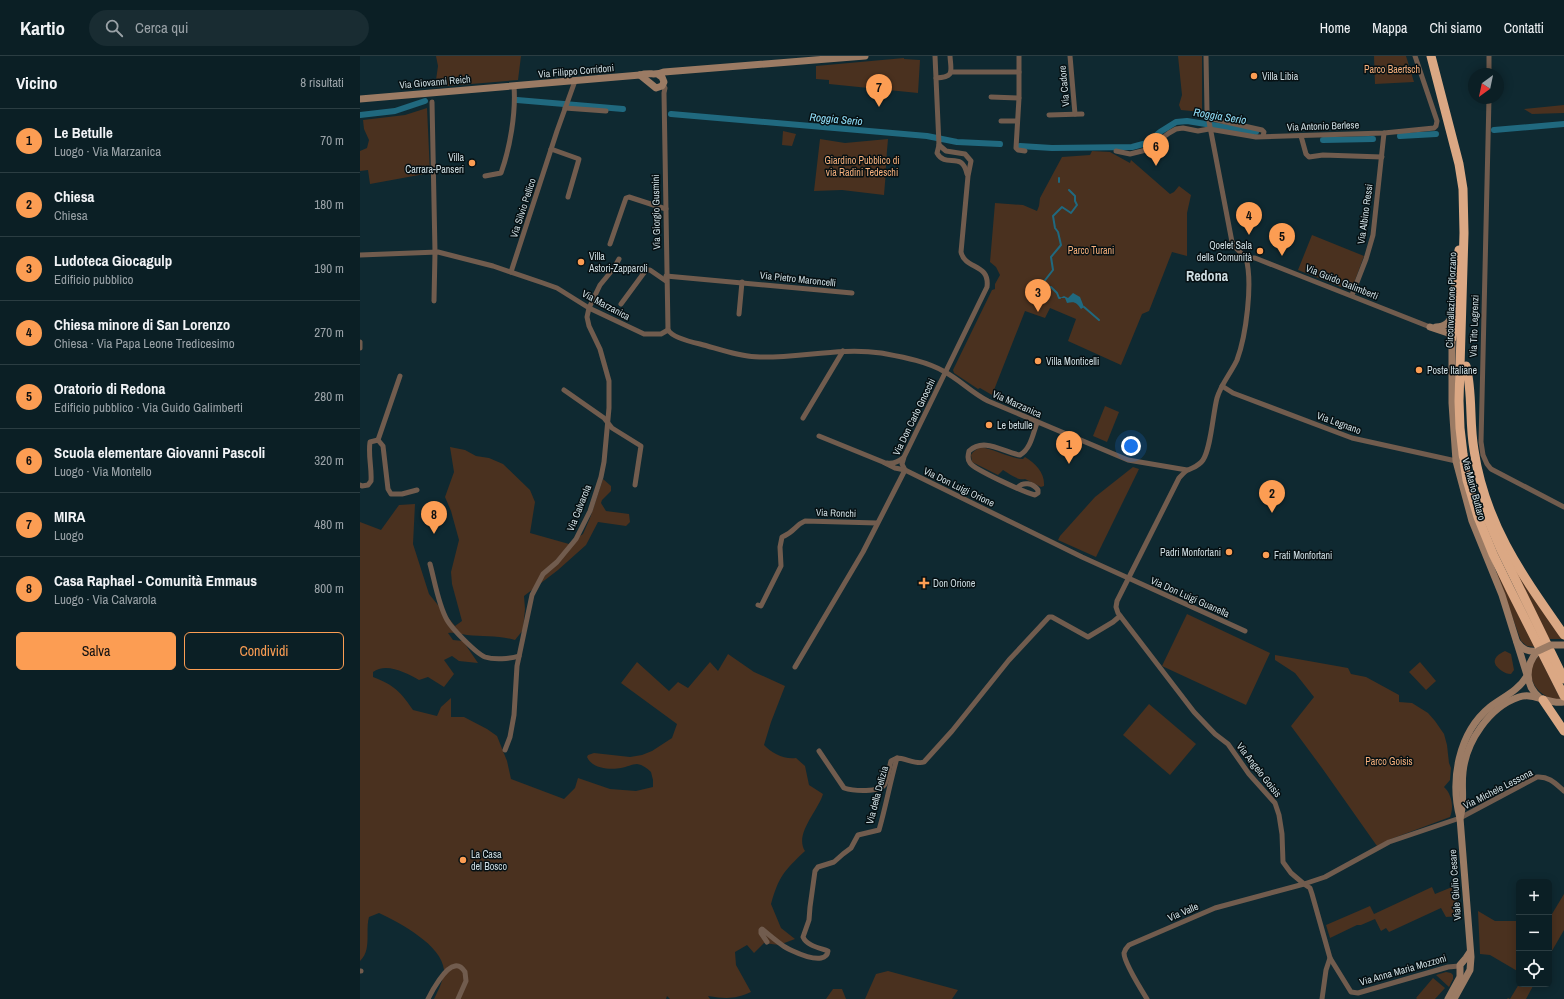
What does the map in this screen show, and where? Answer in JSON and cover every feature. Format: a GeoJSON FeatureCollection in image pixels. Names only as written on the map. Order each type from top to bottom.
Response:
{"type":"FeatureCollection","features":[{"type":"Feature","properties":{"kind":"highway","name":"Circonvallazione Plorzano"},"geometry":{"type":"LineString","coordinates":[[1431,56],[1462,183],[1464,205],[1459,401],[1460,428],[1467,480],[1478,517],[1493,554],[1564,696]]}},
{"type":"Feature","properties":{"kind":"highway","name":"Circonvallazione Plorzano"},"geometry":{"type":"LineString","coordinates":[[1436,56],[1468,189],[1470,223],[1464,398],[1465,426],[1471,468],[1478,498],[1500,550],[1564,679]]}},
{"type":"Feature","properties":{"kind":"highway"},"geometry":{"type":"LineString","coordinates":[[1452,338],[1455,317],[1458,252],[1464,233]]}},
{"type":"Feature","properties":{"kind":"highway"},"geometry":{"type":"LineString","coordinates":[[1466,366],[1469,378],[1473,449],[1483,494],[1515,564],[1564,635]]}},
{"type":"Feature","properties":{"kind":"highway"},"geometry":{"type":"LineString","coordinates":[[1543,699],[1564,732]]}},
{"type":"Feature","properties":{"kind":"street"},"geometry":{"type":"LineString","coordinates":[[650,82],[651,78],[668,76],[670,72],[805,59],[865,56]]}},
{"type":"Feature","properties":{"kind":"street"},"geometry":{"type":"LineString","coordinates":[[935,56],[939,143],[937,151],[938,156],[943,159],[962,162],[966,165],[968,176]]}},
{"type":"Feature","properties":{"kind":"street"},"geometry":{"type":"LineString","coordinates":[[936,78],[950,76],[950,56]]}},
{"type":"Feature","properties":{"kind":"street"},"geometry":{"type":"LineString","coordinates":[[1019,56],[1019,98],[1016,148],[1024,151]]}},
{"type":"Feature","properties":{"kind":"street","name":"Via Cadore"},"geometry":{"type":"LineString","coordinates":[[1070,56],[1075,114]]}},
{"type":"Feature","properties":{"kind":"street"},"geometry":{"type":"LineString","coordinates":[[1120,616],[1116,610],[1116,605],[1179,478],[1188,470],[1197,466],[1206,454],[1217,398],[1236,361],[1245,328],[1248,280],[1246,258],[1232,242],[1209,129],[1206,56]]}},
{"type":"Feature","properties":{"kind":"street","name":"Via Antonio Berlese"},"geometry":{"type":"LineString","coordinates":[[1116,151],[1130,154],[1146,150],[1169,133],[1176,129],[1183,128],[1198,131],[1209,129],[1249,136],[1301,136],[1384,133],[1432,128],[1436,126],[1437,121],[1415,56]]}},
{"type":"Feature","properties":{"kind":"street"},"geometry":{"type":"LineString","coordinates":[[1489,56],[1489,68]]}},
{"type":"Feature","properties":{"kind":"street"},"geometry":{"type":"LineString","coordinates":[[951,72],[1019,72]]}},
{"type":"Feature","properties":{"kind":"street","name":"Via Filippo Corridoni"},"geometry":{"type":"LineString","coordinates":[[513,86],[640,75],[646,73],[660,78]]}},
{"type":"Feature","properties":{"kind":"street"},"geometry":{"type":"LineString","coordinates":[[640,75],[650,82],[652,86],[664,93]]}},
{"type":"Feature","properties":{"kind":"street"},"geometry":{"type":"LineString","coordinates":[[656,88],[660,88],[660,78]]}},
{"type":"Feature","properties":{"kind":"street","name":"Via Giorgio Gusmini"},"geometry":{"type":"LineString","coordinates":[[660,78],[665,88],[666,278],[668,330]]}},
{"type":"Feature","properties":{"kind":"street","name":"Via Silvio Pellico"},"geometry":{"type":"LineString","coordinates":[[511,272],[551,148],[575,81]]}},
{"type":"Feature","properties":{"kind":"street"},"geometry":{"type":"LineString","coordinates":[[485,176],[501,173],[506,158],[509,146],[513,86]]}},
{"type":"Feature","properties":{"kind":"street","name":"Via Giovanni Reich"},"geometry":{"type":"LineString","coordinates":[[360,99],[513,86]]}},
{"type":"Feature","properties":{"kind":"street"},"geometry":{"type":"LineString","coordinates":[[991,97],[1019,98]]}},
{"type":"Feature","properties":{"kind":"street"},"geometry":{"type":"LineString","coordinates":[[432,102],[435,252],[434,301]]}},
{"type":"Feature","properties":{"kind":"street","name":"Via Tito Legrenzi"},"geometry":{"type":"LineString","coordinates":[[1489,104],[1481,422],[1481,442],[1483,455],[1487,464],[1497,474],[1564,508]]}},
{"type":"Feature","properties":{"kind":"street"},"geometry":{"type":"LineString","coordinates":[[565,108],[606,111]]}},
{"type":"Feature","properties":{"kind":"street","name":"Via Cadore"},"geometry":{"type":"LineString","coordinates":[[1049,115],[1082,114]]}},
{"type":"Feature","properties":{"kind":"street"},"geometry":{"type":"LineString","coordinates":[[1208,119],[1262,130],[1264,132],[1263,136]]}},
{"type":"Feature","properties":{"kind":"street"},"geometry":{"type":"LineString","coordinates":[[1001,121],[1017,121]]}},
{"type":"Feature","properties":{"kind":"street","name":"Via Albino Ressi"},"geometry":{"type":"LineString","coordinates":[[1352,296],[1373,235],[1384,133]]}},
{"type":"Feature","properties":{"kind":"street"},"geometry":{"type":"LineString","coordinates":[[1301,136],[1306,156],[1382,157]]}},
{"type":"Feature","properties":{"kind":"street"},"geometry":{"type":"LineString","coordinates":[[939,143],[946,151],[968,155],[971,161],[968,176]]}},
{"type":"Feature","properties":{"kind":"street"},"geometry":{"type":"LineString","coordinates":[[551,148],[579,158],[568,197]]}},
{"type":"Feature","properties":{"kind":"street","name":"Via Don Carlo Gnocchi"},"geometry":{"type":"LineString","coordinates":[[904,470],[902,464],[904,457],[987,287],[988,280],[983,271],[966,260],[962,256],[961,252],[968,176]]}},
{"type":"Feature","properties":{"kind":"street"},"geometry":{"type":"LineString","coordinates":[[610,244],[626,198],[666,209]]}},
{"type":"Feature","properties":{"kind":"street","name":"Via Marzanica"},"geometry":{"type":"LineString","coordinates":[[360,256],[435,252],[493,266],[557,288],[589,308],[644,334],[661,334],[668,330],[672,334],[695,343],[753,357],[861,351],[920,362],[946,372],[980,397],[1128,460],[1188,470]]}},
{"type":"Feature","properties":{"kind":"street","name":"Via Guido Galimberti"},"geometry":{"type":"LineString","coordinates":[[1246,258],[1255,258],[1430,327]]}},
{"type":"Feature","properties":{"kind":"street"},"geometry":{"type":"LineString","coordinates":[[589,308],[600,285],[614,268],[619,259]]}},
{"type":"Feature","properties":{"kind":"street"},"geometry":{"type":"LineString","coordinates":[[621,304],[646,270],[650,270],[666,278]]}},
{"type":"Feature","properties":{"kind":"street","name":"Via Pietro Maroncelli"},"geometry":{"type":"LineString","coordinates":[[666,278],[742,282],[852,293]]}},
{"type":"Feature","properties":{"kind":"street"},"geometry":{"type":"LineString","coordinates":[[739,314],[742,282]]}},
{"type":"Feature","properties":{"kind":"street"},"geometry":{"type":"LineString","coordinates":[[1430,327],[1440,327],[1449,323],[1453,314],[1455,303]]}},
{"type":"Feature","properties":{"kind":"street","name":"Via Calvarola"},"geometry":{"type":"LineString","coordinates":[[505,750],[510,737],[514,715],[517,666],[532,595],[543,574],[557,562],[576,539],[590,511],[604,462],[609,408],[609,381],[600,349],[587,320],[589,308]]}},
{"type":"Feature","properties":{"kind":"street"},"geometry":{"type":"LineString","coordinates":[[1430,327],[1448,334],[1452,338]]}},
{"type":"Feature","properties":{"kind":"street","name":"Via Mario Buttaro"},"geometry":{"type":"LineString","coordinates":[[1452,338],[1452,403],[1456,461],[1472,521],[1502,595],[1527,676]]}},
{"type":"Feature","properties":{"kind":"street"},"geometry":{"type":"LineString","coordinates":[[360,342],[360,348]]}},
{"type":"Feature","properties":{"kind":"street"},"geometry":{"type":"LineString","coordinates":[[803,418],[843,351]]}},
{"type":"Feature","properties":{"kind":"street"},"geometry":{"type":"LineString","coordinates":[[378,440],[400,376]]}},
{"type":"Feature","properties":{"kind":"street","name":"Via Legnano"},"geometry":{"type":"LineString","coordinates":[[1222,386],[1233,393],[1352,438],[1456,461]]}},
{"type":"Feature","properties":{"kind":"street"},"geometry":{"type":"LineString","coordinates":[[564,390],[604,418],[612,428],[641,446],[635,485]]}},
{"type":"Feature","properties":{"kind":"street"},"geometry":{"type":"LineString","coordinates":[[1017,488],[978,470],[971,465],[968,461],[969,451],[979,445],[992,446],[1020,455],[1025,452],[1037,422]]}},
{"type":"Feature","properties":{"kind":"street","name":"Via Don Luigi Orione"},"geometry":{"type":"LineString","coordinates":[[819,436],[904,470],[1128,579]]}},
{"type":"Feature","properties":{"kind":"street"},"geometry":{"type":"LineString","coordinates":[[360,485],[368,485],[371,481],[372,472],[369,453],[370,442],[378,440]]}},
{"type":"Feature","properties":{"kind":"street"},"geometry":{"type":"LineString","coordinates":[[378,440],[383,446],[388,489],[391,494],[402,494],[417,490]]}},
{"type":"Feature","properties":{"kind":"street"},"geometry":{"type":"LineString","coordinates":[[883,462],[892,464],[904,457]]}},
{"type":"Feature","properties":{"kind":"street"},"geometry":{"type":"LineString","coordinates":[[795,667],[863,552],[904,470]]}},
{"type":"Feature","properties":{"kind":"street","name":"Via Ronchi"},"geometry":{"type":"LineString","coordinates":[[758,605],[761,606],[781,566],[780,547],[782,537],[790,534],[800,523],[805,521],[877,523]]}},
{"type":"Feature","properties":{"kind":"street"},"geometry":{"type":"LineString","coordinates":[[430,564],[447,620],[456,631],[485,657],[505,658],[519,656]]}},
{"type":"Feature","properties":{"kind":"street","name":"Via Don Luigi Guanella"},"geometry":{"type":"LineString","coordinates":[[1128,579],[1245,631]]}},
{"type":"Feature","properties":{"kind":"street","name":"Via della Delizia"},"geometry":{"type":"LineString","coordinates":[[819,751],[844,788],[854,790],[875,789],[882,787],[885,783],[891,761],[897,758],[903,758],[918,763],[924,762],[952,731],[1009,660],[1049,618],[1052,617],[1088,637],[1120,616]]}},
{"type":"Feature","properties":{"kind":"street","name":"Via Angelo Goisis"},"geometry":{"type":"LineString","coordinates":[[1120,616],[1194,712],[1214,734],[1228,744],[1249,774],[1274,803],[1279,815],[1282,834],[1283,862],[1291,874],[1304,884]]}},
{"type":"Feature","properties":{"kind":"street","name":"Via Mario Buttaro"},"geometry":{"type":"LineString","coordinates":[[1515,638],[1522,648],[1527,651],[1538,651]]}},
{"type":"Feature","properties":{"kind":"street"},"geometry":{"type":"LineString","coordinates":[[1543,699],[1532,689],[1527,676],[1530,662],[1538,651],[1551,645],[1564,645]]}},
{"type":"Feature","properties":{"kind":"street","name":"Viale Giulio Cesare"},"geometry":{"type":"LineString","coordinates":[[1448,999],[1460,977],[1463,966],[1471,957],[1460,818],[1458,810],[1457,767],[1468,735],[1485,712],[1521,685],[1527,676]]}},
{"type":"Feature","properties":{"kind":"street","name":"Viale Giulio Cesare"},"geometry":{"type":"LineString","coordinates":[[1460,818],[1463,809],[1464,766],[1471,744],[1480,728],[1500,708],[1519,697],[1534,697],[1555,703],[1564,702]]}},
{"type":"Feature","properties":{"kind":"street","name":"Via della Delizia"},"geometry":{"type":"LineString","coordinates":[[767,942],[761,933],[762,929],[787,948],[808,957],[822,958],[828,953],[827,950],[805,941],[803,937],[809,920],[815,871],[818,867],[834,862],[850,848],[858,835],[879,830],[887,803],[897,758]]}},
{"type":"Feature","properties":{"kind":"street","name":"Via Michele Lessona"},"geometry":{"type":"LineString","coordinates":[[1460,818],[1537,777],[1544,777],[1552,780],[1564,791]]}},
{"type":"Feature","properties":{"kind":"street"},"geometry":{"type":"LineString","coordinates":[[1304,884],[1325,877],[1389,842],[1460,818]]}},
{"type":"Feature","properties":{"kind":"street","name":"Via Anna Maria Mozzoni"},"geometry":{"type":"LineString","coordinates":[[1304,884],[1310,888],[1330,958],[1349,990],[1354,993],[1448,967],[1463,966]]}},
{"type":"Feature","properties":{"kind":"street","name":"Via Valle"},"geometry":{"type":"LineString","coordinates":[[1143,996],[1124,955],[1126,948],[1129,945],[1215,908],[1304,884]]}},
{"type":"Feature","properties":{"kind":"street"},"geometry":{"type":"LineString","coordinates":[[1322,999],[1326,970],[1330,958]]}},
{"type":"Feature","properties":{"kind":"street"},"geometry":{"type":"LineString","coordinates":[[428,999],[438,981],[455,965],[460,966],[465,972],[466,981],[458,999]]}},
{"type":"Feature","properties":{"kind":"street"},"geometry":{"type":"LineString","coordinates":[[1454,999],[1471,969],[1463,966]]}},
{"type":"Feature","properties":{"kind":"street"},"geometry":{"type":"LineString","coordinates":[[1143,996],[1147,999]]}},
{"type":"Feature","properties":{"kind":"green space"},"geometry":{"type":"Polygon","coordinates":[[[436,56],[521,56],[518,80],[435,87],[438,66],[436,56]]]}},
{"type":"Feature","properties":{"kind":"green space"},"geometry":{"type":"Polygon","coordinates":[[[1178,56],[1202,56],[1202,112],[1181,110],[1179,105],[1182,95],[1178,56]]]}},
{"type":"Feature","properties":{"kind":"green space","name":"Parco Baertsch"},"geometry":{"type":"Polygon","coordinates":[[[1374,56],[1406,56],[1414,82],[1375,84],[1374,56]]]}},
{"type":"Feature","properties":{"kind":"green space"},"geometry":{"type":"Polygon","coordinates":[[[904,58],[920,60],[918,93],[829,84],[829,80],[816,79],[816,66],[904,58]]]}},
{"type":"Feature","properties":{"kind":"green space"},"geometry":{"type":"Polygon","coordinates":[[[1564,105],[1564,113],[1532,114],[1524,109],[1564,105]]]}},
{"type":"Feature","properties":{"kind":"green space"},"geometry":{"type":"Polygon","coordinates":[[[427,108],[430,173],[370,184],[368,170],[360,171],[360,151],[367,148],[369,140],[364,129],[363,120],[405,115],[427,108]]]}},
{"type":"Feature","properties":{"kind":"green space"},"geometry":{"type":"Polygon","coordinates":[[[783,131],[796,134],[792,146],[782,145],[783,131]]]}},
{"type":"Feature","properties":{"kind":"green space","name":"Giardino Pubblico di via Radini Tedeschi"},"geometry":{"type":"Polygon","coordinates":[[[820,139],[845,143],[888,139],[884,195],[842,190],[814,191],[820,139]]]}},
{"type":"Feature","properties":{"kind":"green space","name":"Parco Turani"},"geometry":{"type":"Polygon","coordinates":[[[1092,151],[1110,152],[1130,163],[1131,160],[1170,194],[1179,186],[1191,195],[1187,213],[1187,256],[1172,252],[1149,311],[1142,314],[1121,365],[1068,341],[1076,319],[1050,308],[1045,318],[1025,311],[992,395],[980,388],[978,389],[954,373],[953,370],[992,290],[995,289],[995,284],[1000,275],[996,267],[990,262],[995,203],[1023,205],[1037,211],[1040,198],[1062,157],[1090,155],[1092,151]]]}},
{"type":"Feature","properties":{"kind":"green space"},"geometry":{"type":"Polygon","coordinates":[[[1312,235],[1364,256],[1351,291],[1298,270],[1312,235]]]}},
{"type":"Feature","properties":{"kind":"green space"},"geometry":{"type":"Polygon","coordinates":[[[1105,406],[1119,412],[1107,442],[1093,436],[1105,406]]]}},
{"type":"Feature","properties":{"kind":"green space"},"geometry":{"type":"Polygon","coordinates":[[[450,447],[465,450],[476,456],[489,458],[503,464],[530,490],[535,502],[530,533],[569,544],[583,534],[603,479],[611,486],[611,491],[601,503],[606,511],[629,514],[630,522],[626,526],[598,522],[586,545],[558,570],[524,596],[525,609],[523,630],[515,640],[509,638],[448,633],[453,640],[463,641],[478,663],[459,661],[452,656],[444,660],[454,674],[444,687],[428,677],[419,680],[409,674],[390,668],[378,669],[373,672],[373,677],[392,686],[405,698],[413,710],[437,716],[441,707],[451,698],[451,717],[464,717],[497,736],[507,761],[511,779],[564,799],[575,788],[578,778],[610,789],[636,791],[653,787],[651,772],[639,764],[607,769],[593,764],[587,757],[588,755],[594,753],[630,757],[642,755],[652,751],[672,738],[677,724],[621,683],[637,662],[669,691],[678,682],[688,688],[710,662],[718,671],[728,654],[754,672],[785,686],[764,745],[770,751],[778,755],[787,758],[796,758],[805,766],[809,785],[823,794],[802,837],[802,844],[805,851],[783,874],[771,904],[781,928],[795,939],[779,945],[764,943],[754,953],[747,945],[735,952],[736,965],[751,992],[731,998],[708,996],[710,999],[670,999],[667,996],[666,999],[434,999],[444,974],[441,961],[436,952],[419,936],[379,913],[369,917],[366,951],[364,957],[360,961],[360,522],[381,530],[399,505],[415,504],[413,544],[429,594],[455,626],[462,621],[452,584],[451,572],[459,540],[451,511],[445,497],[454,472],[450,447]]]}},
{"type":"Feature","properties":{"kind":"green space"},"geometry":{"type":"Polygon","coordinates":[[[980,447],[1017,458],[1023,459],[1025,457],[1039,469],[1043,477],[1044,486],[1041,487],[1025,479],[1017,478],[1003,470],[998,475],[972,462],[971,455],[980,447]]]}},
{"type":"Feature","properties":{"kind":"green space"},"geometry":{"type":"Polygon","coordinates":[[[1133,467],[1139,469],[1096,557],[1058,540],[1095,497],[1133,467]]]}},
{"type":"Feature","properties":{"kind":"green space"},"geometry":{"type":"Polygon","coordinates":[[[1514,568],[1563,639],[1548,639],[1514,568]]]}},
{"type":"Feature","properties":{"kind":"green space"},"geometry":{"type":"Polygon","coordinates":[[[1498,573],[1535,647],[1527,646],[1521,641],[1497,574],[1498,573]]]}},
{"type":"Feature","properties":{"kind":"green space"},"geometry":{"type":"Polygon","coordinates":[[[1187,614],[1270,653],[1246,705],[1162,666],[1187,614]]]}},
{"type":"Feature","properties":{"kind":"green space"},"geometry":{"type":"Polygon","coordinates":[[[1505,651],[1511,654],[1514,670],[1511,674],[1498,668],[1495,662],[1496,657],[1505,651]]]}},
{"type":"Feature","properties":{"kind":"green space","name":"Parco Goisis"},"geometry":{"type":"Polygon","coordinates":[[[1275,655],[1348,668],[1351,674],[1366,677],[1399,695],[1399,702],[1412,703],[1428,713],[1444,734],[1447,745],[1451,768],[1450,780],[1444,787],[1449,793],[1452,801],[1450,817],[1391,839],[1377,846],[1291,726],[1314,697],[1295,673],[1275,660],[1275,655]]]}},
{"type":"Feature","properties":{"kind":"green space"},"geometry":{"type":"Polygon","coordinates":[[[1539,656],[1561,700],[1545,696],[1534,685],[1531,670],[1539,656]]]}},
{"type":"Feature","properties":{"kind":"green space"},"geometry":{"type":"Polygon","coordinates":[[[1420,662],[1436,681],[1426,690],[1409,672],[1420,662]]]}},
{"type":"Feature","properties":{"kind":"green space"},"geometry":{"type":"Polygon","coordinates":[[[1149,704],[1196,744],[1170,775],[1123,735],[1149,704]]]}},
{"type":"Feature","properties":{"kind":"green space"},"geometry":{"type":"Polygon","coordinates":[[[1457,885],[1459,916],[1446,917],[1441,908],[1389,932],[1386,928],[1381,931],[1375,919],[1361,925],[1357,925],[1330,938],[1326,925],[1370,906],[1374,914],[1432,887],[1435,894],[1457,885]]]}},
{"type":"Feature","properties":{"kind":"green space"},"geometry":{"type":"Polygon","coordinates":[[[1564,894],[1564,930],[1552,951],[1552,915],[1564,894]]]}},
{"type":"Feature","properties":{"kind":"green space"},"geometry":{"type":"Polygon","coordinates":[[[1478,911],[1495,921],[1516,921],[1516,970],[1490,955],[1480,954],[1478,911]]]}},
{"type":"Feature","properties":{"kind":"green space"},"geometry":{"type":"Polygon","coordinates":[[[888,971],[958,990],[952,999],[865,999],[876,974],[888,971]]]}},
{"type":"Feature","properties":{"kind":"green space"},"geometry":{"type":"Polygon","coordinates":[[[1446,972],[1453,975],[1453,979],[1449,987],[1436,975],[1446,972]]]}},
{"type":"Feature","properties":{"kind":"green space"},"geometry":{"type":"Polygon","coordinates":[[[1433,978],[1445,988],[1435,999],[1417,999],[1416,998],[1433,978]]]}},
{"type":"Feature","properties":{"kind":"green space"},"geometry":{"type":"Polygon","coordinates":[[[1517,987],[1532,987],[1526,999],[1510,999],[1517,987]]]}},
{"type":"Feature","properties":{"kind":"green space"},"geometry":{"type":"Polygon","coordinates":[[[833,989],[842,989],[846,999],[826,999],[833,989]]]}},
{"type":"Feature","properties":{"kind":"water"},"geometry":{"type":"Polygon","coordinates":[[[1073,293],[1080,297],[1084,307],[1081,309],[1076,303],[1067,303],[1065,298],[1060,298],[1064,296],[1068,298],[1073,293]]]}},
{"type":"Feature","properties":{"kind":"waterway","name":"Roggia Serio"},"geometry":{"type":"LineString","coordinates":[[517,100],[623,109]]}},
{"type":"Feature","properties":{"kind":"waterway","name":"Roggia Serio"},"geometry":{"type":"LineString","coordinates":[[360,115],[395,111],[425,101]]}},
{"type":"Feature","properties":{"kind":"waterway","name":"Roggia Serio"},"geometry":{"type":"LineString","coordinates":[[671,114],[927,136],[957,142],[1000,144]]}},
{"type":"Feature","properties":{"kind":"waterway","name":"Roggia Serio"},"geometry":{"type":"LineString","coordinates":[[1020,146],[1052,148],[1132,147],[1147,143],[1160,132],[1176,122],[1187,121],[1256,132]]}},
{"type":"Feature","properties":{"kind":"waterway","name":"Roggia Serio"},"geometry":{"type":"LineString","coordinates":[[1494,130],[1564,124]]}},
{"type":"Feature","properties":{"kind":"waterway","name":"Roggia Serio"},"geometry":{"type":"LineString","coordinates":[[1400,136],[1436,134]]}},
{"type":"Feature","properties":{"kind":"waterway","name":"Roggia Serio"},"geometry":{"type":"LineString","coordinates":[[1323,140],[1373,139]]}},
{"type":"Feature","properties":{"kind":"waterway"},"geometry":{"type":"LineString","coordinates":[[1060,298],[1051,287],[1039,288],[1053,270],[1051,257],[1061,245],[1058,232],[1055,228],[1053,216],[1062,207],[1071,213],[1077,205],[1075,196],[1069,190]]}},
{"type":"Feature","properties":{"kind":"waterway"},"geometry":{"type":"LineString","coordinates":[[1084,307],[1099,320]]}},
{"type":"Feature","properties":{"kind":"place","name":"Villa Libia"},"geometry":{"type":"Point","coordinates":[1254,76]}},
{"type":"Feature","properties":{"kind":"place","name":"MIRA"},"geometry":{"type":"Point","coordinates":[879,107]}},
{"type":"Feature","properties":{"kind":"place","name":"Villa Carrara-Panseri"},"geometry":{"type":"Point","coordinates":[472,163]}},
{"type":"Feature","properties":{"kind":"place","name":"Scuola elementare Giovanni Pascoli"},"geometry":{"type":"Point","coordinates":[1156,166]}},
{"type":"Feature","properties":{"kind":"place","name":"Chiesa minore di San Lorenzo"},"geometry":{"type":"Point","coordinates":[1249,235]}},
{"type":"Feature","properties":{"kind":"place","name":"Qoelet Sala della Comunità"},"geometry":{"type":"Point","coordinates":[1260,251]}},
{"type":"Feature","properties":{"kind":"place","name":"Oratorio di Redona"},"geometry":{"type":"Point","coordinates":[1282,256]}},
{"type":"Feature","properties":{"kind":"place","name":"Villa Astori-Zapparoli"},"geometry":{"type":"Point","coordinates":[581,262]}},
{"type":"Feature","properties":{"kind":"place","name":"Ludoteca Giocagulp"},"geometry":{"type":"Point","coordinates":[1038,312]}},
{"type":"Feature","properties":{"kind":"place","name":"Villa Monticelli"},"geometry":{"type":"Point","coordinates":[1038,361]}},
{"type":"Feature","properties":{"kind":"place","name":"Poste Italiane"},"geometry":{"type":"Point","coordinates":[1419,370]}},
{"type":"Feature","properties":{"kind":"place","name":"Le betulle"},"geometry":{"type":"Point","coordinates":[989,425]}},
{"type":"Feature","properties":{"kind":"place","name":"Le Betulle"},"geometry":{"type":"Point","coordinates":[1069,464]}},
{"type":"Feature","properties":{"kind":"place","name":"Chiesa"},"geometry":{"type":"Point","coordinates":[1272,513]}},
{"type":"Feature","properties":{"kind":"place","name":"Casa Raphael - Comunità Emmaus"},"geometry":{"type":"Point","coordinates":[434,534]}},
{"type":"Feature","properties":{"kind":"place","name":"Padri Monfortani"},"geometry":{"type":"Point","coordinates":[1229,552]}},
{"type":"Feature","properties":{"kind":"place","name":"Frati Monfortani"},"geometry":{"type":"Point","coordinates":[1266,555]}},
{"type":"Feature","properties":{"kind":"place","name":"Don Orione"},"geometry":{"type":"Point","coordinates":[924,583]}},
{"type":"Feature","properties":{"kind":"place","name":"La Casa del Bosco"},"geometry":{"type":"Point","coordinates":[463,860]}},
{"type":"Feature","properties":{"kind":"district","name":"Redona"},"geometry":{"type":"Point","coordinates":[1207,276]}}]}
